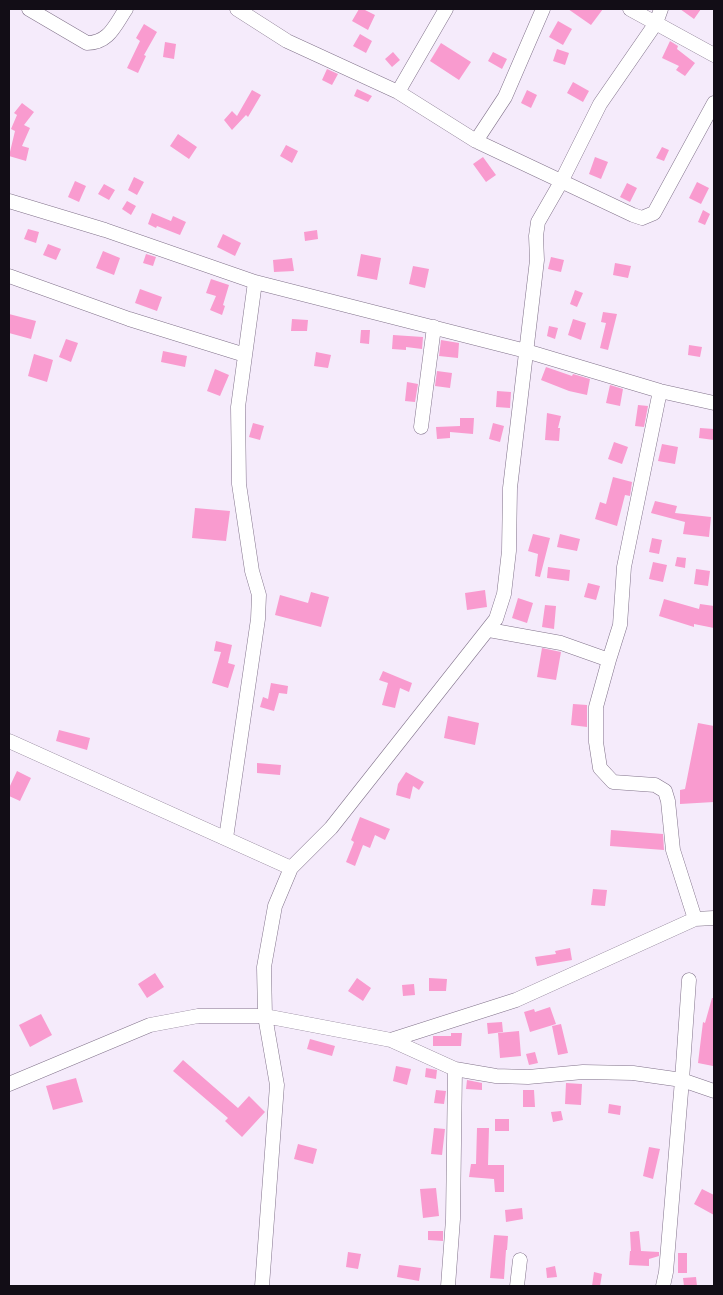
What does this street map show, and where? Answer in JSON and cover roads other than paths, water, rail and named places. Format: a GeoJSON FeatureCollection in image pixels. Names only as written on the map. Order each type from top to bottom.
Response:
{"type":"FeatureCollection","features":[{"type":"Feature","properties":{"kind":"street"},"geometry":{"type":"LineString","coordinates":[[29,9],[87,44],[98,43],[107,37],[126,9]]}},
{"type":"Feature","properties":{"kind":"street"},"geometry":{"type":"LineString","coordinates":[[237,9],[286,41],[398,92],[476,141],[642,218],[654,213],[714,103]]}},
{"type":"Feature","properties":{"kind":"street"},"geometry":{"type":"LineString","coordinates":[[398,92],[446,9]]}},
{"type":"Feature","properties":{"kind":"street"},"geometry":{"type":"LineString","coordinates":[[476,141],[505,97],[543,9]]}},
{"type":"Feature","properties":{"kind":"street"},"geometry":{"type":"LineString","coordinates":[[630,9],[714,54]]}},
{"type":"Feature","properties":{"kind":"street"},"geometry":{"type":"LineString","coordinates":[[262,1286],[277,1085],[264,1016],[264,967],[275,906],[291,868],[331,828],[496,619],[504,594],[509,551],[510,488],[537,260],[536,236],[538,222],[561,182],[600,104],[656,23],[661,9]]}},
{"type":"Feature","properties":{"kind":"street"},"geometry":{"type":"LineString","coordinates":[[9,201],[104,230],[255,282],[434,327],[660,391],[714,403]]}},
{"type":"Feature","properties":{"kind":"street"},"geometry":{"type":"LineString","coordinates":[[9,276],[129,319],[245,355]]}},
{"type":"Feature","properties":{"kind":"street"},"geometry":{"type":"LineString","coordinates":[[226,838],[258,619],[259,595],[252,571],[239,484],[238,407],[255,282]]}},
{"type":"Feature","properties":{"kind":"street"},"geometry":{"type":"LineString","coordinates":[[421,427],[434,327]]}},
{"type":"Feature","properties":{"kind":"street"},"geometry":{"type":"LineString","coordinates":[[660,391],[624,567],[620,625],[596,706],[596,742],[600,768],[613,782],[655,784],[664,792],[668,801],[673,850],[695,919]]}},
{"type":"Feature","properties":{"kind":"street"},"geometry":{"type":"LineString","coordinates":[[489,630],[561,643],[609,660]]}},
{"type":"Feature","properties":{"kind":"street"},"geometry":{"type":"LineString","coordinates":[[9,741],[291,868]]}},
{"type":"Feature","properties":{"kind":"street"},"geometry":{"type":"LineString","coordinates":[[391,1040],[516,1000],[695,919],[714,918]]}},
{"type":"Feature","properties":{"kind":"street"},"geometry":{"type":"LineString","coordinates":[[663,1286],[666,1272],[682,1080],[688,980]]}},
{"type":"Feature","properties":{"kind":"street"},"geometry":{"type":"LineString","coordinates":[[9,1084],[150,1025],[198,1016],[264,1016],[391,1040],[455,1069],[496,1076],[528,1077],[583,1072],[633,1073],[682,1080],[714,1091]]}},
{"type":"Feature","properties":{"kind":"street"},"geometry":{"type":"LineString","coordinates":[[448,1286],[453,1220],[455,1069]]}},
{"type":"Feature","properties":{"kind":"street"},"geometry":{"type":"LineString","coordinates":[[517,1286],[520,1260]]}}]}
